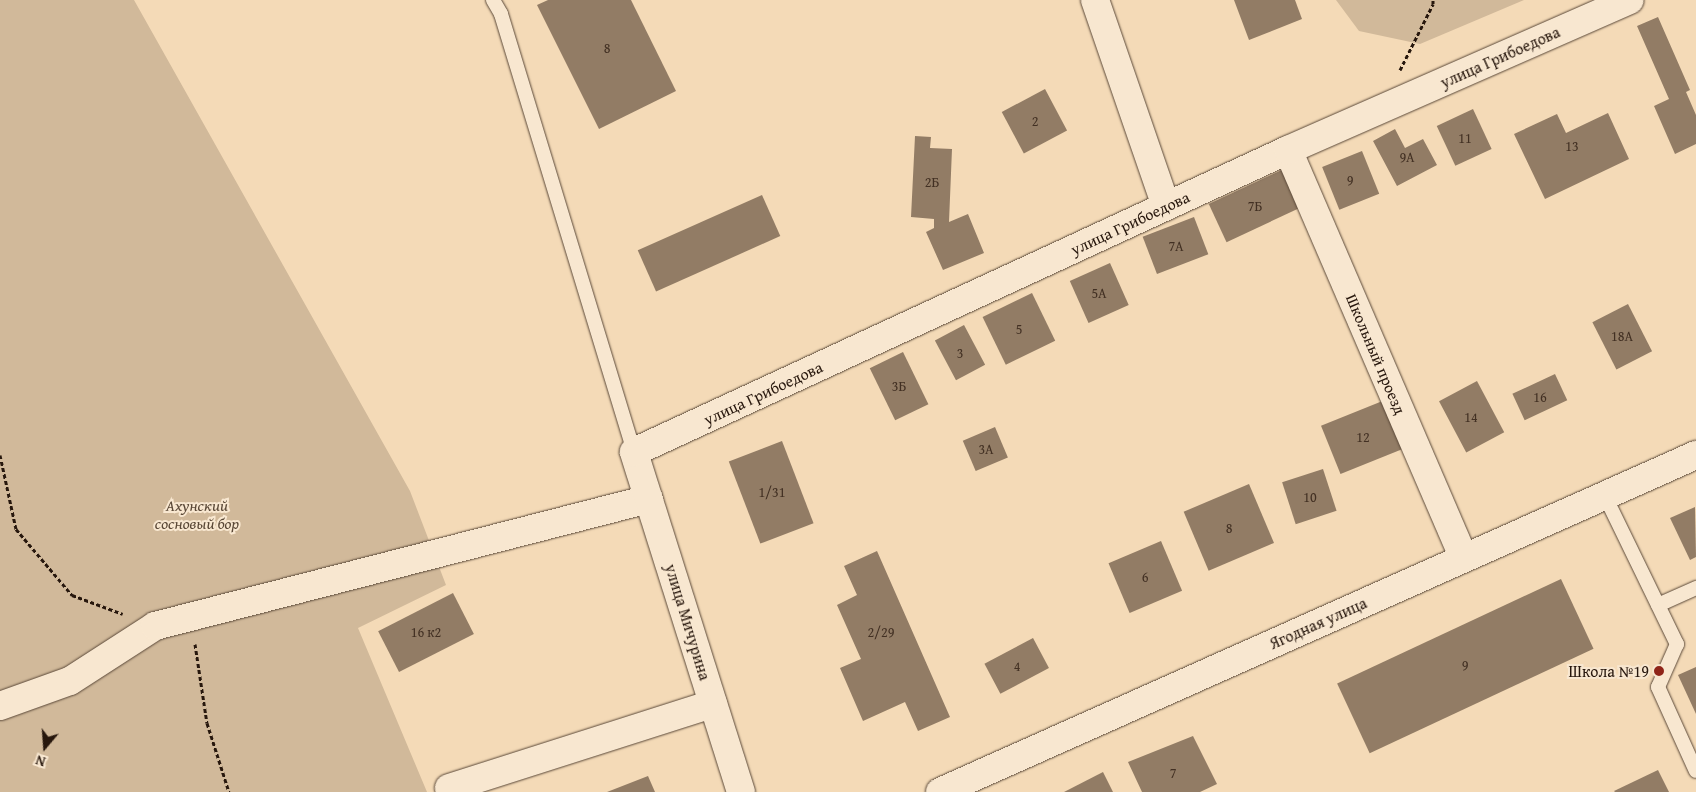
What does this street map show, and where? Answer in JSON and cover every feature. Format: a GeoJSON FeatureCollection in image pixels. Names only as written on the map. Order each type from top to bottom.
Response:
{"type":"FeatureCollection","features":[{"type":"Feature","properties":{"kind":"street"},"geometry":{"type":"LineString","coordinates":[[1095,0],[1166,206]]}},
{"type":"Feature","properties":{"kind":"street","name":"улица Грибоедова"},"geometry":{"type":"LineString","coordinates":[[634,452],[1288,150],[1629,0]]}},
{"type":"Feature","properties":{"kind":"street","name":"Школьный проезд"},"geometry":{"type":"LineString","coordinates":[[1288,150],[1464,558]]}},
{"type":"Feature","properties":{"kind":"street","name":"улица Мичурина"},"geometry":{"type":"LineString","coordinates":[[634,452],[741,792]]}},
{"type":"Feature","properties":{"kind":"street","name":"Ягодная улица"},"geometry":{"type":"LineString","coordinates":[[940,792],[1696,456]]}},
{"type":"Feature","properties":{"kind":"street"},"geometry":{"type":"LineString","coordinates":[[0,706],[70,681],[155,626],[649,499]]}},
{"type":"Feature","properties":{"kind":"street"},"geometry":{"type":"LineString","coordinates":[[450,788],[713,704]]}},
{"type":"Feature","properties":{"kind":"lane"},"geometry":{"type":"LineString","coordinates":[[494,0],[501,14],[634,452]]}},
{"type":"Feature","properties":{"kind":"lane"},"geometry":{"type":"LineString","coordinates":[[1605,496],[1677,644],[1658,687],[1696,771]]}},
{"type":"Feature","properties":{"kind":"lane"},"geometry":{"type":"LineString","coordinates":[[1658,605],[1696,588]]}},
{"type":"Feature","properties":{"kind":"path"},"geometry":{"type":"LineString","coordinates":[[1381,109],[1434,4],[1433,0]]}},
{"type":"Feature","properties":{"kind":"green space","name":"Ахунский сосновый бор"},"geometry":{"type":"Polygon","coordinates":[[[0,0],[134,0],[410,491],[446,585],[358,628],[427,792],[0,792],[0,0]]]}},
{"type":"Feature","properties":{"kind":"green space"},"geometry":{"type":"Polygon","coordinates":[[[1336,0],[1524,0],[1420,44],[1359,31],[1336,0]]]}},
{"type":"Feature","properties":{"kind":"building"},"geometry":{"type":"Polygon","coordinates":[[[548,0],[631,0],[676,91],[599,129],[537,5],[548,0]]]}},
{"type":"Feature","properties":{"kind":"building"},"geometry":{"type":"Polygon","coordinates":[[[1234,0],[1295,0],[1302,19],[1249,40],[1234,0]]]}},
{"type":"Feature","properties":{"kind":"building"},"geometry":{"type":"Polygon","coordinates":[[[1658,17],[1690,90],[1686,92],[1696,115],[1696,144],[1675,154],[1654,106],[1669,99],[1637,26],[1658,17]]]}},
{"type":"Feature","properties":{"kind":"building"},"geometry":{"type":"Polygon","coordinates":[[[1045,89],[1067,130],[1024,154],[1002,112],[1045,89]]]}},
{"type":"Feature","properties":{"kind":"building"},"geometry":{"type":"Polygon","coordinates":[[[1473,109],[1492,149],[1455,166],[1437,126],[1473,109]]]}},
{"type":"Feature","properties":{"kind":"building"},"geometry":{"type":"Polygon","coordinates":[[[1608,113],[1629,159],[1545,199],[1514,134],[1557,114],[1566,133],[1608,113]]]}},
{"type":"Feature","properties":{"kind":"building"},"geometry":{"type":"Polygon","coordinates":[[[1395,129],[1405,148],[1423,139],[1437,165],[1397,186],[1373,141],[1395,129]]]}},
{"type":"Feature","properties":{"kind":"building"},"geometry":{"type":"Polygon","coordinates":[[[915,136],[931,137],[930,148],[952,149],[949,222],[968,214],[984,253],[943,270],[926,232],[934,228],[934,219],[911,217],[915,136]]]}},
{"type":"Feature","properties":{"kind":"building"},"geometry":{"type":"Polygon","coordinates":[[[1362,151],[1379,194],[1339,210],[1322,167],[1362,151]]]}},
{"type":"Feature","properties":{"kind":"building"},"geometry":{"type":"Polygon","coordinates":[[[1284,169],[1302,207],[1227,242],[1209,204],[1284,169]]]}},
{"type":"Feature","properties":{"kind":"building"},"geometry":{"type":"Polygon","coordinates":[[[762,195],[780,236],[656,291],[638,250],[762,195]]]}},
{"type":"Feature","properties":{"kind":"building"},"geometry":{"type":"Polygon","coordinates":[[[1194,217],[1208,254],[1157,274],[1143,237],[1194,217]]]}},
{"type":"Feature","properties":{"kind":"building"},"geometry":{"type":"Polygon","coordinates":[[[1110,263],[1129,305],[1089,323],[1070,281],[1110,263]]]}},
{"type":"Feature","properties":{"kind":"building"},"geometry":{"type":"Polygon","coordinates":[[[1032,293],[1055,341],[1006,365],[983,317],[1032,293]]]}},
{"type":"Feature","properties":{"kind":"building"},"geometry":{"type":"Polygon","coordinates":[[[1628,304],[1652,351],[1616,369],[1592,322],[1628,304]]]}},
{"type":"Feature","properties":{"kind":"building"},"geometry":{"type":"Polygon","coordinates":[[[964,325],[985,365],[956,380],[935,340],[964,325]]]}},
{"type":"Feature","properties":{"kind":"building"},"geometry":{"type":"Polygon","coordinates":[[[903,352],[928,404],[895,420],[870,368],[903,352]]]}},
{"type":"Feature","properties":{"kind":"building"},"geometry":{"type":"Polygon","coordinates":[[[1555,374],[1567,400],[1525,420],[1512,394],[1555,374]]]}},
{"type":"Feature","properties":{"kind":"building"},"geometry":{"type":"Polygon","coordinates":[[[1477,381],[1504,432],[1466,452],[1439,401],[1477,381]]]}},
{"type":"Feature","properties":{"kind":"building"},"geometry":{"type":"Polygon","coordinates":[[[1385,400],[1404,448],[1341,474],[1321,426],[1385,400]]]}},
{"type":"Feature","properties":{"kind":"building"},"geometry":{"type":"Polygon","coordinates":[[[995,427],[1008,457],[976,471],[963,441],[995,427]]]}},
{"type":"Feature","properties":{"kind":"building"},"geometry":{"type":"Polygon","coordinates":[[[782,441],[814,523],[760,544],[729,461],[782,441]]]}},
{"type":"Feature","properties":{"kind":"building"},"geometry":{"type":"Polygon","coordinates":[[[1323,469],[1337,511],[1296,524],[1282,482],[1323,469]]]}},
{"type":"Feature","properties":{"kind":"building"},"geometry":{"type":"Polygon","coordinates":[[[1249,484],[1274,543],[1209,571],[1184,512],[1249,484]]]}},
{"type":"Feature","properties":{"kind":"building"},"geometry":{"type":"Polygon","coordinates":[[[1695,507],[1696,557],[1690,560],[1670,518],[1695,507]]]}},
{"type":"Feature","properties":{"kind":"building"},"geometry":{"type":"Polygon","coordinates":[[[1161,541],[1182,591],[1130,613],[1109,563],[1161,541]]]}},
{"type":"Feature","properties":{"kind":"building"},"geometry":{"type":"Polygon","coordinates":[[[877,551],[950,717],[918,731],[905,702],[863,721],[840,668],[861,659],[837,605],[857,595],[844,566],[877,551]]]}},
{"type":"Feature","properties":{"kind":"building"},"geometry":{"type":"Polygon","coordinates":[[[1561,579],[1594,649],[1370,753],[1337,683],[1561,579]]]}},
{"type":"Feature","properties":{"kind":"building"},"geometry":{"type":"Polygon","coordinates":[[[453,593],[474,634],[399,672],[378,631],[453,593]]]}},
{"type":"Feature","properties":{"kind":"building"},"geometry":{"type":"Polygon","coordinates":[[[1033,638],[1049,668],[1000,694],[984,664],[1033,638]]]}},
{"type":"Feature","properties":{"kind":"building"},"geometry":{"type":"Polygon","coordinates":[[[1696,667],[1696,714],[1678,675],[1696,667]]]}},
{"type":"Feature","properties":{"kind":"building"},"geometry":{"type":"Polygon","coordinates":[[[1193,736],[1217,784],[1200,792],[1142,792],[1128,762],[1193,736]]]}},
{"type":"Feature","properties":{"kind":"building"},"geometry":{"type":"Polygon","coordinates":[[[1658,770],[1669,792],[1614,791],[1658,770]]]}},
{"type":"Feature","properties":{"kind":"building"},"geometry":{"type":"Polygon","coordinates":[[[1103,772],[1113,792],[1064,792],[1103,772]]]}},
{"type":"Feature","properties":{"kind":"building"},"geometry":{"type":"Polygon","coordinates":[[[648,776],[655,792],[607,792],[648,776]]]}},
{"type":"Feature","properties":{"kind":"place","name":"Школа №19"},"geometry":{"type":"Point","coordinates":[1659,671]}}]}
